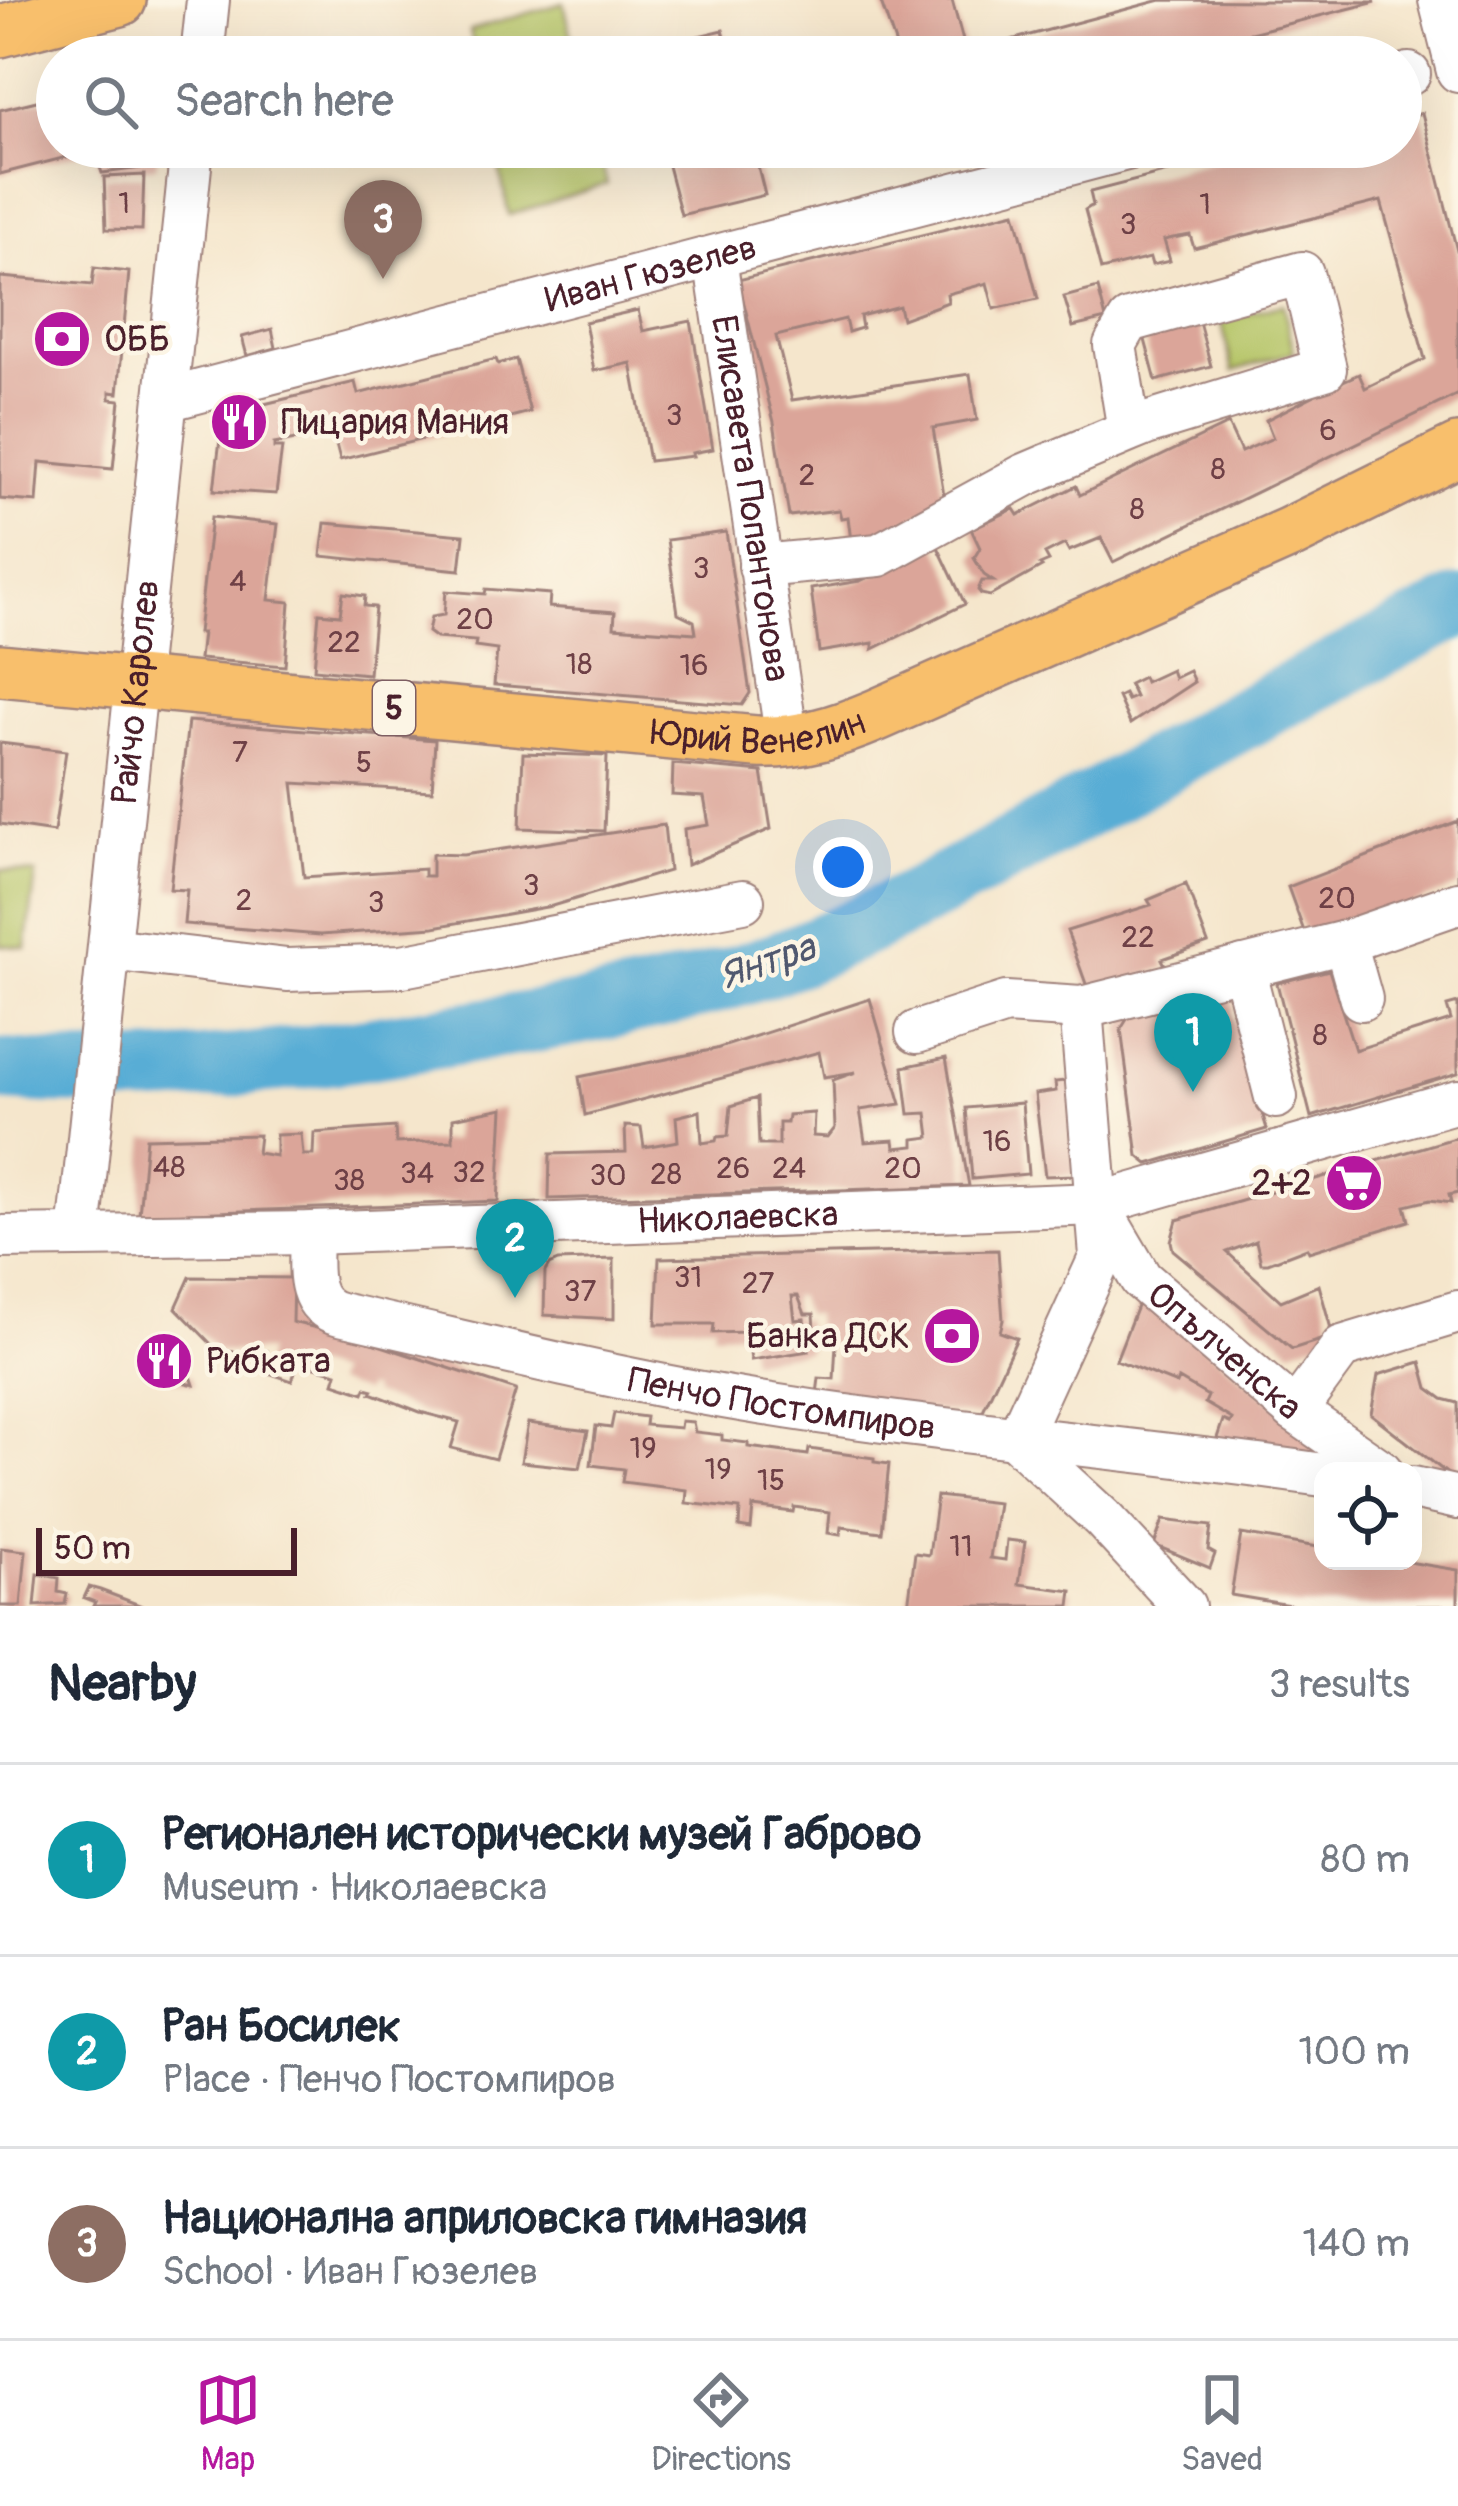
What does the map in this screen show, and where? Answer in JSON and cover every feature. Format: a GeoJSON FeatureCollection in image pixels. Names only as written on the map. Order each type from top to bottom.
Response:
{"type":"FeatureCollection","features":[{"type":"Feature","properties":{"kind":"main road"},"geometry":{"type":"LineString","coordinates":[[0,31],[120,0]]}},
{"type":"Feature","properties":{"kind":"main road","name":"Юрий Венелин"},"geometry":{"type":"LineString","coordinates":[[0,670],[734,740],[788,741],[877,715],[1290,533],[1458,450]]}},
{"type":"Feature","properties":{"kind":"street"},"geometry":{"type":"LineString","coordinates":[[204,36],[208,0]]}},
{"type":"Feature","properties":{"kind":"street"},"geometry":{"type":"LineString","coordinates":[[1440,0],[1458,70]]}},
{"type":"Feature","properties":{"kind":"street","name":"Райчо Каролев"},"geometry":{"type":"LineString","coordinates":[[79,1235],[190,168]]}},
{"type":"Feature","properties":{"kind":"street","name":"Иван Гюзелев"},"geometry":{"type":"LineString","coordinates":[[166,400],[1056,168]]}},
{"type":"Feature","properties":{"kind":"street","name":"Елисавета Попантонова"},"geometry":{"type":"LineString","coordinates":[[715,258],[788,741]]}},
{"type":"Feature","properties":{"kind":"street"},"geometry":{"type":"LineString","coordinates":[[760,566],[879,556],[1025,475],[1129,431],[1325,369],[1302,273],[1129,321],[1115,345],[1129,431]]}},
{"type":"Feature","properties":{"kind":"street"},"geometry":{"type":"LineString","coordinates":[[108,960],[287,970],[402,966],[743,902]]}},
{"type":"Feature","properties":{"kind":"street"},"geometry":{"type":"LineString","coordinates":[[917,1032],[1006,1003],[1081,1008],[1345,942],[1458,903]]}},
{"type":"Feature","properties":{"kind":"street"},"geometry":{"type":"LineString","coordinates":[[1345,942],[1361,999]]}},
{"type":"Feature","properties":{"kind":"street"},"geometry":{"type":"LineString","coordinates":[[1243,967],[1276,1097]]}},
{"type":"Feature","properties":{"kind":"street"},"geometry":{"type":"LineString","coordinates":[[1081,1008],[1101,1256],[1017,1440],[1102,1518],[1176,1602]]}},
{"type":"Feature","properties":{"kind":"street","name":"Николаевска"},"geometry":{"type":"LineString","coordinates":[[0,1237],[311,1233],[1098,1204],[1458,1101]]}},
{"type":"Feature","properties":{"kind":"street","name":"Опълченска"},"geometry":{"type":"LineString","coordinates":[[1098,1204],[1141,1279],[1295,1411],[1368,1462]]}},
{"type":"Feature","properties":{"kind":"street","name":"Пенчо Постомпиров"},"geometry":{"type":"LineString","coordinates":[[311,1233],[312,1289],[325,1310],[706,1394],[1017,1440],[1181,1454],[1314,1474]]}},
{"type":"Feature","properties":{"kind":"street"},"geometry":{"type":"LineString","coordinates":[[1295,1411],[1342,1348],[1458,1312]]}},
{"type":"Feature","properties":{"kind":"street"},"geometry":{"type":"LineString","coordinates":[[1422,1490],[1458,1498]]}},
{"type":"Feature","properties":{"kind":"green space"},"geometry":{"type":"Polygon","coordinates":[[[564,3],[571,36],[471,36],[470,30],[564,3]]]}},
{"type":"Feature","properties":{"kind":"green space"},"geometry":{"type":"Polygon","coordinates":[[[499,168],[603,168],[607,184],[509,215],[499,168]]]}},
{"type":"Feature","properties":{"kind":"green space"},"geometry":{"type":"Polygon","coordinates":[[[1283,304],[1294,352],[1233,371],[1221,320],[1283,304]]]}},
{"type":"Feature","properties":{"kind":"green space"},"geometry":{"type":"Polygon","coordinates":[[[0,870],[36,874],[26,948],[0,945],[0,870]]]}},
{"type":"Feature","properties":{"kind":"building"},"geometry":{"type":"Polygon","coordinates":[[[880,0],[952,0],[962,36],[893,36],[880,0]]]}},
{"type":"Feature","properties":{"kind":"building"},"geometry":{"type":"Polygon","coordinates":[[[1161,0],[1376,2],[1238,36],[1026,36],[1161,0]]]}},
{"type":"Feature","properties":{"kind":"building"},"geometry":{"type":"Polygon","coordinates":[[[36,101],[36,165],[0,174],[0,110],[36,101]]]}},
{"type":"Feature","properties":{"kind":"building"},"geometry":{"type":"Polygon","coordinates":[[[1422,113],[1458,255],[1458,394],[1113,562],[1101,538],[1069,551],[1065,544],[1045,554],[1049,561],[1042,567],[990,596],[981,594],[982,581],[993,581],[974,558],[980,548],[971,529],[1014,509],[1018,515],[1076,486],[1080,495],[1228,424],[1241,452],[1273,438],[1266,420],[1313,396],[1310,392],[1359,374],[1365,388],[1425,359],[1381,201],[1194,248],[1190,235],[1164,240],[1170,261],[1152,265],[1150,258],[1101,270],[1085,210],[1093,205],[1090,192],[1183,168],[1422,168],[1422,113]]]}},
{"type":"Feature","properties":{"kind":"building"},"geometry":{"type":"Polygon","coordinates":[[[100,168],[141,168],[102,173],[100,168]]]}},
{"type":"Feature","properties":{"kind":"building"},"geometry":{"type":"Polygon","coordinates":[[[669,168],[758,168],[765,195],[681,215],[669,168]]]}},
{"type":"Feature","properties":{"kind":"building"},"geometry":{"type":"Polygon","coordinates":[[[144,175],[142,230],[106,229],[104,177],[144,175]]]}},
{"type":"Feature","properties":{"kind":"building"},"geometry":{"type":"Polygon","coordinates":[[[1015,212],[1038,299],[994,309],[987,283],[947,294],[948,302],[902,319],[899,306],[860,316],[862,328],[848,332],[845,319],[776,336],[792,400],[970,374],[977,420],[933,428],[945,502],[852,549],[848,517],[841,518],[839,510],[789,516],[774,422],[738,280],[1015,212]]]}},
{"type":"Feature","properties":{"kind":"building","name":"ОББ"},"geometry":{"type":"Polygon","coordinates":[[[94,268],[129,272],[118,393],[110,392],[110,399],[120,400],[113,469],[40,462],[37,502],[0,499],[0,277],[92,285],[94,268]]]}},
{"type":"Feature","properties":{"kind":"building"},"geometry":{"type":"Polygon","coordinates":[[[1098,288],[1106,319],[1073,327],[1064,297],[1098,288]]]}},
{"type":"Feature","properties":{"kind":"building"},"geometry":{"type":"Polygon","coordinates":[[[638,310],[643,331],[691,321],[713,449],[649,461],[631,363],[594,371],[585,322],[638,310]]]}},
{"type":"Feature","properties":{"kind":"building"},"geometry":{"type":"Polygon","coordinates":[[[1199,322],[1211,366],[1156,381],[1144,336],[1199,322]]]}},
{"type":"Feature","properties":{"kind":"building"},"geometry":{"type":"Polygon","coordinates":[[[272,329],[276,348],[247,356],[242,337],[272,329]]]}},
{"type":"Feature","properties":{"kind":"building"},"geometry":{"type":"Polygon","coordinates":[[[496,359],[498,364],[516,359],[530,412],[340,460],[333,433],[274,444],[282,448],[276,494],[214,490],[223,414],[355,382],[358,394],[496,359]]]}},
{"type":"Feature","properties":{"kind":"building"},"geometry":{"type":"Polygon","coordinates":[[[211,517],[278,524],[269,600],[290,602],[285,666],[199,659],[211,517]]]}},
{"type":"Feature","properties":{"kind":"building"},"geometry":{"type":"Polygon","coordinates":[[[325,523],[464,535],[460,570],[321,556],[325,523]]]}},
{"type":"Feature","properties":{"kind":"building"},"geometry":{"type":"Polygon","coordinates":[[[726,532],[750,693],[742,705],[494,685],[497,650],[475,647],[476,641],[436,638],[428,632],[431,617],[444,615],[446,591],[485,594],[486,589],[550,594],[549,607],[615,612],[614,627],[696,633],[694,621],[678,613],[667,540],[726,532]]]}},
{"type":"Feature","properties":{"kind":"building"},"geometry":{"type":"Polygon","coordinates":[[[937,545],[965,604],[873,649],[873,643],[819,652],[811,589],[860,581],[937,545]]]}},
{"type":"Feature","properties":{"kind":"building"},"geometry":{"type":"Polygon","coordinates":[[[343,593],[365,596],[364,606],[375,607],[369,674],[314,669],[319,613],[340,615],[343,593]]]}},
{"type":"Feature","properties":{"kind":"building"},"geometry":{"type":"Polygon","coordinates":[[[1171,670],[1174,678],[1189,671],[1194,682],[1130,724],[1118,697],[1135,697],[1129,684],[1171,670]]]}},
{"type":"Feature","properties":{"kind":"building"},"geometry":{"type":"Polygon","coordinates":[[[188,721],[435,740],[432,791],[293,783],[304,877],[424,869],[424,876],[432,876],[432,854],[463,855],[664,825],[669,871],[552,906],[434,927],[320,935],[184,924],[187,890],[170,889],[188,721]]]}},
{"type":"Feature","properties":{"kind":"building"},"geometry":{"type":"Polygon","coordinates":[[[0,743],[66,751],[54,832],[0,824],[0,743]]]}},
{"type":"Feature","properties":{"kind":"building"},"geometry":{"type":"Polygon","coordinates":[[[523,753],[607,756],[604,831],[520,828],[523,753]]]}},
{"type":"Feature","properties":{"kind":"building"},"geometry":{"type":"Polygon","coordinates":[[[673,764],[762,772],[771,829],[687,865],[684,829],[709,825],[704,797],[672,795],[673,764]]]}},
{"type":"Feature","properties":{"kind":"building"},"geometry":{"type":"Polygon","coordinates":[[[1458,821],[1458,886],[1309,945],[1288,887],[1458,821]]]}},
{"type":"Feature","properties":{"kind":"building"},"geometry":{"type":"Polygon","coordinates":[[[1186,884],[1208,943],[1162,959],[1166,967],[1090,995],[1067,931],[1151,905],[1148,900],[1186,884]]]}},
{"type":"Feature","properties":{"kind":"building"},"geometry":{"type":"Polygon","coordinates":[[[1329,970],[1355,1050],[1451,1020],[1447,1006],[1458,1003],[1458,1073],[1311,1117],[1277,983],[1329,970]]]}},
{"type":"Feature","properties":{"kind":"building"},"geometry":{"type":"Polygon","coordinates":[[[1230,992],[1267,1129],[1148,1164],[1138,1156],[1121,1029],[1129,1016],[1230,992]]]}},
{"type":"Feature","properties":{"kind":"building"},"geometry":{"type":"Polygon","coordinates":[[[870,999],[901,1104],[860,1110],[865,1142],[894,1140],[895,1148],[914,1146],[914,1139],[930,1137],[927,1113],[909,1114],[903,1067],[946,1058],[969,1186],[549,1199],[550,1154],[626,1152],[625,1126],[641,1127],[644,1147],[678,1141],[676,1117],[700,1111],[702,1143],[716,1141],[728,1136],[731,1106],[757,1098],[759,1145],[779,1145],[779,1123],[787,1123],[788,1115],[814,1113],[813,1136],[828,1137],[835,1128],[833,1080],[856,1072],[824,1077],[819,1052],[585,1115],[579,1077],[716,1049],[870,999]]]}},
{"type":"Feature","properties":{"kind":"building"},"geometry":{"type":"Polygon","coordinates":[[[1075,1080],[1076,1175],[1045,1176],[1035,1094],[1056,1091],[1055,1082],[1075,1080]]]}},
{"type":"Feature","properties":{"kind":"building"},"geometry":{"type":"Polygon","coordinates":[[[1022,1103],[1028,1174],[972,1179],[966,1108],[1022,1103]]]}},
{"type":"Feature","properties":{"kind":"building"},"geometry":{"type":"Polygon","coordinates":[[[503,1108],[498,1201],[139,1215],[146,1138],[259,1135],[257,1153],[276,1156],[276,1135],[301,1134],[303,1155],[313,1155],[314,1133],[395,1127],[396,1143],[453,1141],[453,1118],[503,1108]]]}},
{"type":"Feature","properties":{"kind":"building"},"geometry":{"type":"Polygon","coordinates":[[[1458,1137],[1458,1193],[1449,1195],[1451,1203],[1430,1200],[1405,1206],[1409,1221],[1268,1263],[1261,1263],[1256,1241],[1227,1252],[1281,1301],[1319,1285],[1333,1336],[1292,1349],[1173,1250],[1177,1220],[1458,1137]]]}},
{"type":"Feature","properties":{"kind":"building"},"geometry":{"type":"Polygon","coordinates":[[[998,1250],[1000,1332],[1017,1338],[980,1417],[817,1394],[819,1378],[834,1379],[836,1344],[816,1345],[814,1314],[805,1314],[798,1296],[792,1296],[795,1320],[804,1319],[809,1351],[751,1360],[747,1332],[713,1333],[714,1324],[656,1324],[659,1258],[998,1250]]]}},
{"type":"Feature","properties":{"kind":"building"},"geometry":{"type":"Polygon","coordinates":[[[614,1259],[614,1319],[544,1315],[549,1265],[614,1259]]]}},
{"type":"Feature","properties":{"kind":"building"},"geometry":{"type":"Polygon","coordinates":[[[190,1277],[293,1278],[292,1322],[354,1337],[516,1390],[495,1459],[451,1448],[459,1422],[420,1412],[371,1393],[373,1390],[366,1388],[364,1393],[334,1383],[337,1373],[298,1362],[292,1381],[263,1371],[267,1351],[219,1352],[176,1308],[190,1277]]]}},
{"type":"Feature","properties":{"kind":"building"},"geometry":{"type":"Polygon","coordinates":[[[1141,1296],[1327,1445],[1321,1462],[1314,1465],[1213,1450],[1223,1420],[1230,1423],[1232,1419],[1205,1403],[1208,1396],[1179,1379],[1177,1384],[1116,1360],[1141,1296]]]}},
{"type":"Feature","properties":{"kind":"building","name":"Рибката"},"geometry":{"type":"Polygon","coordinates":[[[150,1342],[183,1349],[180,1374],[191,1376],[194,1385],[144,1373],[150,1342]]]}},
{"type":"Feature","properties":{"kind":"building"},"geometry":{"type":"Polygon","coordinates":[[[1421,1362],[1428,1388],[1458,1403],[1458,1482],[1371,1414],[1378,1375],[1421,1362]]]}},
{"type":"Feature","properties":{"kind":"building"},"geometry":{"type":"Polygon","coordinates":[[[614,1413],[646,1417],[645,1425],[680,1428],[681,1421],[693,1422],[695,1432],[722,1435],[722,1440],[748,1443],[748,1447],[808,1455],[809,1449],[889,1464],[882,1532],[841,1527],[840,1535],[828,1533],[830,1512],[794,1507],[793,1512],[753,1507],[751,1529],[739,1527],[740,1509],[686,1503],[687,1490],[622,1482],[624,1469],[591,1465],[596,1426],[611,1428],[614,1413]]]}},
{"type":"Feature","properties":{"kind":"building"},"geometry":{"type":"Polygon","coordinates":[[[528,1423],[588,1431],[580,1468],[521,1462],[528,1423]]]}},
{"type":"Feature","properties":{"kind":"building"},"geometry":{"type":"Polygon","coordinates":[[[937,1496],[998,1503],[990,1558],[1005,1560],[1007,1540],[1025,1542],[1019,1584],[1072,1591],[1070,1606],[908,1606],[915,1553],[929,1555],[937,1496]]]}},
{"type":"Feature","properties":{"kind":"building"},"geometry":{"type":"Polygon","coordinates":[[[1163,1520],[1211,1526],[1208,1550],[1215,1554],[1210,1568],[1154,1545],[1163,1520]]]}},
{"type":"Feature","properties":{"kind":"building"},"geometry":{"type":"Polygon","coordinates":[[[1241,1534],[1314,1546],[1314,1570],[1422,1570],[1422,1564],[1458,1570],[1458,1606],[1296,1606],[1231,1595],[1241,1534]]]}},
{"type":"Feature","properties":{"kind":"building"},"geometry":{"type":"Polygon","coordinates":[[[1,1548],[26,1551],[21,1606],[0,1606],[1,1548]]]}},
{"type":"Feature","properties":{"kind":"building"},"geometry":{"type":"Polygon","coordinates":[[[38,1574],[59,1578],[58,1592],[67,1594],[65,1604],[35,1606],[38,1574]]]}},
{"type":"Feature","properties":{"kind":"building"},"geometry":{"type":"Polygon","coordinates":[[[89,1587],[142,1606],[93,1606],[95,1602],[84,1598],[89,1587]]]}},
{"type":"Feature","properties":{"kind":"waterway","name":"Янтра"},"geometry":{"type":"LineString","coordinates":[[0,1070],[173,1071],[288,1059],[595,1010],[733,977],[819,946],[909,903],[1241,719],[1458,607]]}},
{"type":"Feature","properties":{"kind":"place","name":"Национална априловска гимназия"},"geometry":{"type":"Point","coordinates":[383,279]}},
{"type":"Feature","properties":{"kind":"place","name":"ОББ"},"geometry":{"type":"Point","coordinates":[62,339]}},
{"type":"Feature","properties":{"kind":"place","name":"Пицария Мания"},"geometry":{"type":"Point","coordinates":[239,422]}},
{"type":"Feature","properties":{"kind":"place","name":"Регионален исторически музей Габрово"},"geometry":{"type":"Point","coordinates":[1193,1092]}},
{"type":"Feature","properties":{"kind":"place","name":"2+2"},"geometry":{"type":"Point","coordinates":[1354,1183]}},
{"type":"Feature","properties":{"kind":"place","name":"Ран Босилек"},"geometry":{"type":"Point","coordinates":[515,1298]}},
{"type":"Feature","properties":{"kind":"place","name":"Банка ДСК"},"geometry":{"type":"Point","coordinates":[952,1336]}},
{"type":"Feature","properties":{"kind":"place","name":"Рибката"},"geometry":{"type":"Point","coordinates":[164,1361]}}]}
